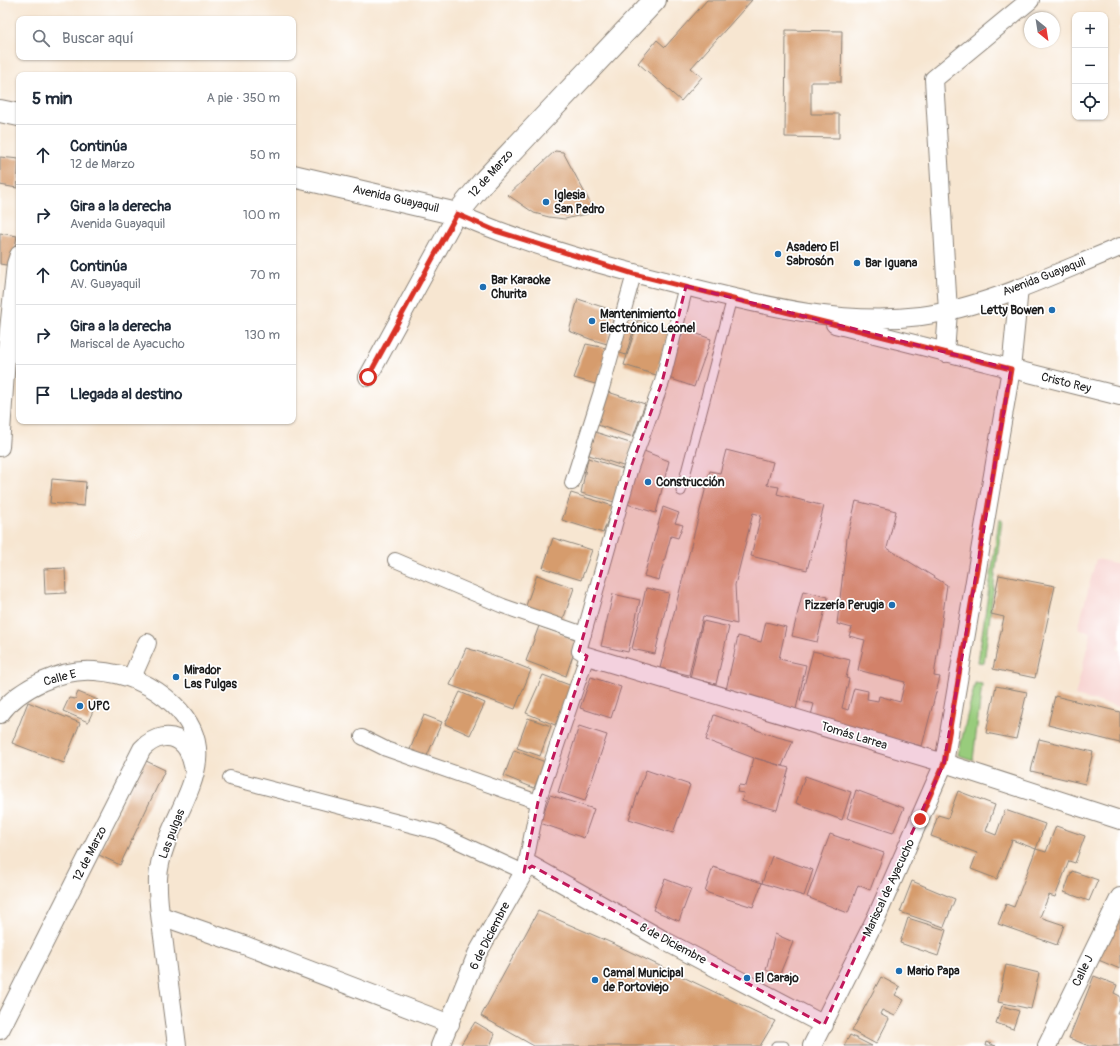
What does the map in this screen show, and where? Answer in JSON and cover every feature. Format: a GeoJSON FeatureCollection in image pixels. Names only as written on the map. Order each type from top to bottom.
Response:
{"type":"FeatureCollection","features":[{"type":"Feature","properties":{"kind":"street","name":"12 de Marzo"},"geometry":{"type":"LineString","coordinates":[[368,377],[457,214],[484,181],[655,0]]}},
{"type":"Feature","properties":{"kind":"street"},"geometry":{"type":"LineString","coordinates":[[945,353],[948,311],[934,79],[1030,0]]}},
{"type":"Feature","properties":{"kind":"street"},"geometry":{"type":"LineString","coordinates":[[0,111],[16,114]]}},
{"type":"Feature","properties":{"kind":"street","name":"Avenida Guayaquil"},"geometry":{"type":"LineString","coordinates":[[296,177],[457,214],[496,231],[634,274],[778,309],[856,318],[913,316],[948,311],[1019,288],[1120,247]]}},
{"type":"Feature","properties":{"kind":"street"},"geometry":{"type":"LineString","coordinates":[[0,447],[6,358],[16,264]]}},
{"type":"Feature","properties":{"kind":"street"},"geometry":{"type":"LineString","coordinates":[[572,483],[602,388],[634,274]]}},
{"type":"Feature","properties":{"kind":"street"},"geometry":{"type":"LineString","coordinates":[[230,778],[437,832],[524,872],[538,802],[588,656],[580,651],[584,634],[631,467],[662,382],[686,286]]}},
{"type":"Feature","properties":{"kind":"street","name":"Mariscal de Ayacucho"},"geometry":{"type":"LineString","coordinates":[[812,1046],[824,1025],[876,918],[944,763],[1011,369],[1019,288]]}},
{"type":"Feature","properties":{"kind":"street","name":"Cristo Rey"},"geometry":{"type":"LineString","coordinates":[[778,309],[945,353],[1120,396]]}},
{"type":"Feature","properties":{"kind":"street"},"geometry":{"type":"LineString","coordinates":[[395,560],[503,606],[584,634]]}},
{"type":"Feature","properties":{"kind":"street"},"geometry":{"type":"LineString","coordinates":[[132,677],[147,643]]}},
{"type":"Feature","properties":{"kind":"street","name":"Tomás Larrea"},"geometry":{"type":"LineString","coordinates":[[588,656],[944,763],[1120,820]]}},
{"type":"Feature","properties":{"kind":"street","name":"Calle E"},"geometry":{"type":"LineString","coordinates":[[0,714],[19,694],[53,677],[92,671],[110,672],[132,677]]}},
{"type":"Feature","properties":{"kind":"street","name":"Las pulgas"},"geometry":{"type":"LineString","coordinates":[[132,677],[168,699],[183,713],[198,744],[198,759],[195,775],[166,842],[158,877],[161,916],[177,1046]]}},
{"type":"Feature","properties":{"kind":"street","name":"12 de Marzo"},"geometry":{"type":"LineString","coordinates":[[0,1030],[142,749],[149,742],[158,737],[171,738],[184,744],[190,756],[195,775]]}},
{"type":"Feature","properties":{"kind":"street"},"geometry":{"type":"LineString","coordinates":[[362,737],[386,749],[538,802]]}},
{"type":"Feature","properties":{"kind":"street","name":"8 de Diciembre"},"geometry":{"type":"LineString","coordinates":[[524,872],[532,866],[665,941],[824,1025]]}},
{"type":"Feature","properties":{"kind":"street","name":"6 de Diciembre"},"geometry":{"type":"LineString","coordinates":[[450,1024],[477,954],[524,872]]}},
{"type":"Feature","properties":{"kind":"street","name":"Calle J"},"geometry":{"type":"LineString","coordinates":[[1047,1046],[1120,897]]}},
{"type":"Feature","properties":{"kind":"street"},"geometry":{"type":"LineString","coordinates":[[161,916],[244,945],[450,1024],[440,1046]]}},
{"type":"Feature","properties":{"kind":"lane"},"geometry":{"type":"LineString","coordinates":[[681,491],[732,298]]}},
{"type":"Feature","properties":{"kind":"lane"},"geometry":{"type":"LineString","coordinates":[[776,1046],[784,1046]]}},
{"type":"Feature","properties":{"kind":"highlighted area"},"geometry":{"type":"Polygon","coordinates":[[[686,286],[1011,369],[944,763],[824,1025],[532,866],[524,872],[538,802],[587,656],[579,651],[631,467],[662,382],[686,286]]]}},
{"type":"Feature","properties":{"kind":"shaded area"},"geometry":{"type":"Polygon","coordinates":[[[1096,559],[1120,564],[1120,644],[1118,644],[1117,649],[1120,650],[1120,707],[1075,696],[1091,633],[1078,629],[1096,559]]]}},
{"type":"Feature","properties":{"kind":"green space"},"geometry":{"type":"Polygon","coordinates":[[[999,520],[1002,520],[984,663],[978,662],[999,520]]]}},
{"type":"Feature","properties":{"kind":"green space"},"geometry":{"type":"Polygon","coordinates":[[[975,683],[982,684],[973,760],[958,755],[975,683]]]}},
{"type":"Feature","properties":{"kind":"building"},"geometry":{"type":"Polygon","coordinates":[[[707,0],[752,0],[691,68],[702,77],[681,101],[638,63],[657,40],[665,47],[707,0]]]}},
{"type":"Feature","properties":{"kind":"building"},"geometry":{"type":"Polygon","coordinates":[[[786,30],[842,31],[841,82],[811,82],[811,114],[839,114],[839,138],[785,137],[786,30]]]}},
{"type":"Feature","properties":{"kind":"building"},"geometry":{"type":"Polygon","coordinates":[[[555,151],[563,152],[595,212],[565,219],[549,217],[534,213],[508,195],[555,151]]]}},
{"type":"Feature","properties":{"kind":"building"},"geometry":{"type":"Polygon","coordinates":[[[0,157],[16,159],[16,188],[0,185],[0,157]]]}},
{"type":"Feature","properties":{"kind":"building"},"geometry":{"type":"Polygon","coordinates":[[[0,233],[16,236],[12,266],[0,264],[0,233]]]}},
{"type":"Feature","properties":{"kind":"building","name":"Mantenimiento Electrónico Leonel"},"geometry":{"type":"Polygon","coordinates":[[[578,299],[615,311],[607,344],[569,331],[578,299]]]}},
{"type":"Feature","properties":{"kind":"building"},"geometry":{"type":"Polygon","coordinates":[[[624,317],[636,321],[626,355],[614,351],[624,317]]]}},
{"type":"Feature","properties":{"kind":"building"},"geometry":{"type":"Polygon","coordinates":[[[638,320],[670,330],[656,375],[624,365],[638,320]]]}},
{"type":"Feature","properties":{"kind":"building"},"geometry":{"type":"Polygon","coordinates":[[[684,329],[711,339],[694,387],[666,377],[684,329]]]}},
{"type":"Feature","properties":{"kind":"building"},"geometry":{"type":"Polygon","coordinates":[[[586,344],[606,348],[599,385],[574,378],[586,344]]]}},
{"type":"Feature","properties":{"kind":"building"},"geometry":{"type":"Polygon","coordinates":[[[605,391],[645,404],[633,437],[592,423],[605,391]]]}},
{"type":"Feature","properties":{"kind":"building"},"geometry":{"type":"Polygon","coordinates":[[[595,432],[633,444],[626,467],[589,455],[595,432]]]}},
{"type":"Feature","properties":{"kind":"building","name":"Construcción"},"geometry":{"type":"Polygon","coordinates":[[[639,449],[669,461],[656,513],[627,504],[639,449]]]}},
{"type":"Feature","properties":{"kind":"building"},"geometry":{"type":"Polygon","coordinates":[[[726,450],[773,462],[767,485],[779,487],[777,494],[824,506],[807,570],[751,556],[761,515],[753,513],[735,585],[737,624],[703,616],[689,675],[660,668],[710,471],[720,473],[726,450]]]}},
{"type":"Feature","properties":{"kind":"building"},"geometry":{"type":"Polygon","coordinates":[[[588,458],[623,469],[614,502],[581,493],[588,458]]]}},
{"type":"Feature","properties":{"kind":"building"},"geometry":{"type":"Polygon","coordinates":[[[52,479],[86,482],[84,506],[50,503],[52,479]]]}},
{"type":"Feature","properties":{"kind":"building"},"geometry":{"type":"Polygon","coordinates":[[[571,493],[613,506],[603,533],[562,520],[571,493]]]}},
{"type":"Feature","properties":{"kind":"building"},"geometry":{"type":"Polygon","coordinates":[[[856,501],[896,511],[887,548],[947,585],[934,676],[940,677],[922,746],[810,719],[814,704],[800,701],[813,651],[850,660],[846,678],[849,679],[842,708],[848,710],[854,688],[868,691],[867,699],[878,701],[879,696],[900,702],[905,682],[858,670],[865,640],[849,636],[852,628],[837,624],[847,538],[856,501]]]}},
{"type":"Feature","properties":{"kind":"building"},"geometry":{"type":"Polygon","coordinates":[[[663,507],[679,513],[675,523],[683,525],[678,538],[671,536],[659,580],[644,576],[663,507]]]}},
{"type":"Feature","properties":{"kind":"building"},"geometry":{"type":"Polygon","coordinates":[[[553,538],[592,550],[581,580],[543,568],[553,538]]]}},
{"type":"Feature","properties":{"kind":"building"},"geometry":{"type":"Polygon","coordinates":[[[65,568],[66,593],[45,594],[44,569],[65,568]]]}},
{"type":"Feature","properties":{"kind":"building"},"geometry":{"type":"Polygon","coordinates":[[[537,575],[574,588],[562,623],[524,611],[537,575]]]}},
{"type":"Feature","properties":{"kind":"building"},"geometry":{"type":"Polygon","coordinates":[[[999,575],[1055,586],[1035,678],[993,669],[1004,617],[991,614],[999,575]]]}},
{"type":"Feature","properties":{"kind":"building"},"geometry":{"type":"Polygon","coordinates":[[[646,588],[669,593],[655,654],[632,649],[646,588]]]}},
{"type":"Feature","properties":{"kind":"building"},"geometry":{"type":"Polygon","coordinates":[[[803,591],[828,597],[817,642],[792,636],[803,591]]]}},
{"type":"Feature","properties":{"kind":"building"},"geometry":{"type":"Polygon","coordinates":[[[613,594],[640,600],[628,652],[601,646],[613,594]]]}},
{"type":"Feature","properties":{"kind":"building"},"geometry":{"type":"Polygon","coordinates":[[[703,621],[729,627],[716,684],[690,678],[703,621]]]}},
{"type":"Feature","properties":{"kind":"building"},"geometry":{"type":"Polygon","coordinates":[[[766,622],[786,627],[779,659],[806,665],[796,709],[749,698],[749,695],[726,690],[738,636],[761,642],[766,622]]]}},
{"type":"Feature","properties":{"kind":"building"},"geometry":{"type":"Polygon","coordinates":[[[539,626],[578,640],[566,676],[526,661],[539,626]]]}},
{"type":"Feature","properties":{"kind":"building"},"geometry":{"type":"Polygon","coordinates":[[[466,648],[506,660],[531,670],[515,709],[450,685],[466,648]]]}},
{"type":"Feature","properties":{"kind":"building"},"geometry":{"type":"Polygon","coordinates":[[[543,675],[572,686],[555,725],[526,713],[543,675]]]}},
{"type":"Feature","properties":{"kind":"building"},"geometry":{"type":"Polygon","coordinates":[[[591,677],[621,687],[611,718],[580,708],[591,677]]]}},
{"type":"Feature","properties":{"kind":"building"},"geometry":{"type":"Polygon","coordinates":[[[996,686],[1027,692],[1016,739],[986,733],[996,686]]]}},
{"type":"Feature","properties":{"kind":"building","name":"UPC"},"geometry":{"type":"Polygon","coordinates":[[[78,692],[98,700],[88,722],[63,711],[69,698],[75,699],[78,692]]]}},
{"type":"Feature","properties":{"kind":"building"},"geometry":{"type":"Polygon","coordinates":[[[460,692],[485,703],[470,735],[445,724],[460,692]]]}},
{"type":"Feature","properties":{"kind":"building"},"geometry":{"type":"Polygon","coordinates":[[[1055,696],[1120,712],[1120,743],[1048,725],[1055,696]]]}},
{"type":"Feature","properties":{"kind":"building"},"geometry":{"type":"Polygon","coordinates":[[[28,702],[80,723],[64,763],[12,743],[28,702]]]}},
{"type":"Feature","properties":{"kind":"building"},"geometry":{"type":"Polygon","coordinates":[[[424,715],[442,722],[426,758],[409,752],[424,715]]]}},
{"type":"Feature","properties":{"kind":"building"},"geometry":{"type":"Polygon","coordinates":[[[714,715],[793,741],[782,766],[789,768],[777,810],[742,801],[744,793],[737,792],[739,785],[746,786],[754,758],[706,740],[714,715]]]}},
{"type":"Feature","properties":{"kind":"building"},"geometry":{"type":"Polygon","coordinates":[[[528,718],[551,726],[540,756],[517,748],[528,718]]]}},
{"type":"Feature","properties":{"kind":"building"},"geometry":{"type":"Polygon","coordinates":[[[579,726],[607,735],[585,801],[558,792],[579,726]]]}},
{"type":"Feature","properties":{"kind":"building"},"geometry":{"type":"Polygon","coordinates":[[[1039,739],[1093,752],[1085,784],[1031,771],[1039,739]]]}},
{"type":"Feature","properties":{"kind":"building"},"geometry":{"type":"Polygon","coordinates":[[[514,750],[545,762],[534,788],[504,776],[514,750]]]}},
{"type":"Feature","properties":{"kind":"building"},"geometry":{"type":"Polygon","coordinates":[[[144,760],[165,770],[120,865],[99,855],[144,760]]]}},
{"type":"Feature","properties":{"kind":"building"},"geometry":{"type":"Polygon","coordinates":[[[646,770],[690,785],[673,833],[629,819],[646,770]]]}},
{"type":"Feature","properties":{"kind":"building"},"geometry":{"type":"Polygon","coordinates":[[[805,776],[851,792],[842,820],[796,803],[805,776]]]}},
{"type":"Feature","properties":{"kind":"building"},"geometry":{"type":"Polygon","coordinates":[[[856,790],[904,808],[893,833],[847,818],[856,790]]]}},
{"type":"Feature","properties":{"kind":"building"},"geometry":{"type":"Polygon","coordinates":[[[958,791],[995,805],[986,831],[996,835],[1005,810],[1045,824],[1036,849],[1012,840],[997,879],[971,869],[977,853],[931,836],[938,815],[948,818],[958,791]]]}},
{"type":"Feature","properties":{"kind":"building"},"geometry":{"type":"Polygon","coordinates":[[[550,795],[594,809],[584,838],[540,823],[550,795]]]}},
{"type":"Feature","properties":{"kind":"building"},"geometry":{"type":"Polygon","coordinates":[[[1056,826],[1085,836],[1075,863],[1069,861],[1055,897],[1049,895],[1040,917],[1064,925],[1057,945],[998,924],[1006,904],[1014,907],[1036,849],[1046,852],[1056,826]]]}},
{"type":"Feature","properties":{"kind":"building"},"geometry":{"type":"Polygon","coordinates":[[[830,834],[884,853],[870,890],[858,885],[848,913],[807,897],[830,834]]]}},
{"type":"Feature","properties":{"kind":"building"},"geometry":{"type":"Polygon","coordinates":[[[772,856],[813,870],[804,896],[762,883],[772,856]]]}},
{"type":"Feature","properties":{"kind":"building"},"geometry":{"type":"Polygon","coordinates":[[[713,867],[762,883],[753,907],[705,892],[713,867]]]}},
{"type":"Feature","properties":{"kind":"building"},"geometry":{"type":"Polygon","coordinates":[[[1072,871],[1098,880],[1089,901],[1064,892],[1072,871]]]}},
{"type":"Feature","properties":{"kind":"building"},"geometry":{"type":"Polygon","coordinates":[[[665,879],[691,889],[679,921],[653,910],[665,879]]]}},
{"type":"Feature","properties":{"kind":"building"},"geometry":{"type":"Polygon","coordinates":[[[912,881],[955,899],[944,927],[900,912],[912,881]]]}},
{"type":"Feature","properties":{"kind":"building","name":"Camal Municipal de Portoviejo"},"geometry":{"type":"Polygon","coordinates":[[[538,911],[614,944],[775,1021],[760,1046],[534,1046],[481,1016],[538,911]]]}},
{"type":"Feature","properties":{"kind":"building"},"geometry":{"type":"Polygon","coordinates":[[[1114,917],[1120,920],[1120,969],[1096,959],[1114,917]]]}},
{"type":"Feature","properties":{"kind":"building"},"geometry":{"type":"Polygon","coordinates":[[[908,918],[946,930],[938,956],[900,943],[908,918]]]}},
{"type":"Feature","properties":{"kind":"building"},"geometry":{"type":"Polygon","coordinates":[[[775,934],[793,942],[779,976],[766,970],[775,934]]]}},
{"type":"Feature","properties":{"kind":"building"},"geometry":{"type":"Polygon","coordinates":[[[1006,965],[1039,973],[1031,1009],[998,1002],[1006,965]]]}},
{"type":"Feature","properties":{"kind":"building"},"geometry":{"type":"Polygon","coordinates":[[[1094,976],[1117,985],[1114,993],[1120,996],[1120,1006],[1117,1013],[1120,1014],[1120,1046],[1089,1046],[1069,1038],[1094,976]]]}},
{"type":"Feature","properties":{"kind":"building"},"geometry":{"type":"Polygon","coordinates":[[[881,977],[900,987],[895,995],[904,1000],[895,1016],[882,1010],[880,1014],[889,1019],[876,1044],[852,1031],[881,977]]]}},
{"type":"Feature","properties":{"kind":"building"},"geometry":{"type":"Polygon","coordinates":[[[1002,1006],[1019,1011],[1013,1029],[996,1023],[1002,1006]]]}},
{"type":"Feature","properties":{"kind":"building"},"geometry":{"type":"Polygon","coordinates":[[[475,1022],[495,1034],[490,1046],[460,1046],[475,1022]]]}},
{"type":"Feature","properties":{"kind":"building"},"geometry":{"type":"Polygon","coordinates":[[[850,1035],[872,1046],[844,1046],[850,1035]]]}},
{"type":"Feature","properties":{"kind":"building"},"geometry":{"type":"Polygon","coordinates":[[[986,1042],[996,1046],[985,1046],[986,1042]]]}},
{"type":"Feature","properties":{"kind":"place","name":"Iglesia San Pedro"},"geometry":{"type":"Point","coordinates":[546,202]}},
{"type":"Feature","properties":{"kind":"place","name":"Asadero El Sabrosón"},"geometry":{"type":"Point","coordinates":[778,254]}},
{"type":"Feature","properties":{"kind":"place","name":"Bar Iguana"},"geometry":{"type":"Point","coordinates":[857,263]}},
{"type":"Feature","properties":{"kind":"place","name":"Bar Karaoke Churita"},"geometry":{"type":"Point","coordinates":[483,287]}},
{"type":"Feature","properties":{"kind":"place","name":"Letty Bowen"},"geometry":{"type":"Point","coordinates":[1052,310]}},
{"type":"Feature","properties":{"kind":"place","name":"Mantenimiento Electrónico Leonel"},"geometry":{"type":"Point","coordinates":[592,321]}},
{"type":"Feature","properties":{"kind":"place","name":"Construcción"},"geometry":{"type":"Point","coordinates":[648,482]}},
{"type":"Feature","properties":{"kind":"place","name":"Pizzería Perugia"},"geometry":{"type":"Point","coordinates":[892,605]}},
{"type":"Feature","properties":{"kind":"place","name":"Mirador Las Pulgas"},"geometry":{"type":"Point","coordinates":[176,677]}},
{"type":"Feature","properties":{"kind":"place","name":"UPC"},"geometry":{"type":"Point","coordinates":[80,706]}},
{"type":"Feature","properties":{"kind":"place","name":"Mario Papa"},"geometry":{"type":"Point","coordinates":[899,971]}},
{"type":"Feature","properties":{"kind":"place","name":"El Carajo"},"geometry":{"type":"Point","coordinates":[747,978]}},
{"type":"Feature","properties":{"kind":"place","name":"Camal Municipal de Portoviejo"},"geometry":{"type":"Point","coordinates":[595,980]}},
{"type":"Feature","properties":{"kind":"route"},"geometry":{"type":"LineString","coordinates":[[368,377],[457,214],[496,231],[634,274],[778,309],[862,332],[1011,369],[944,763],[920,819]]}}]}
